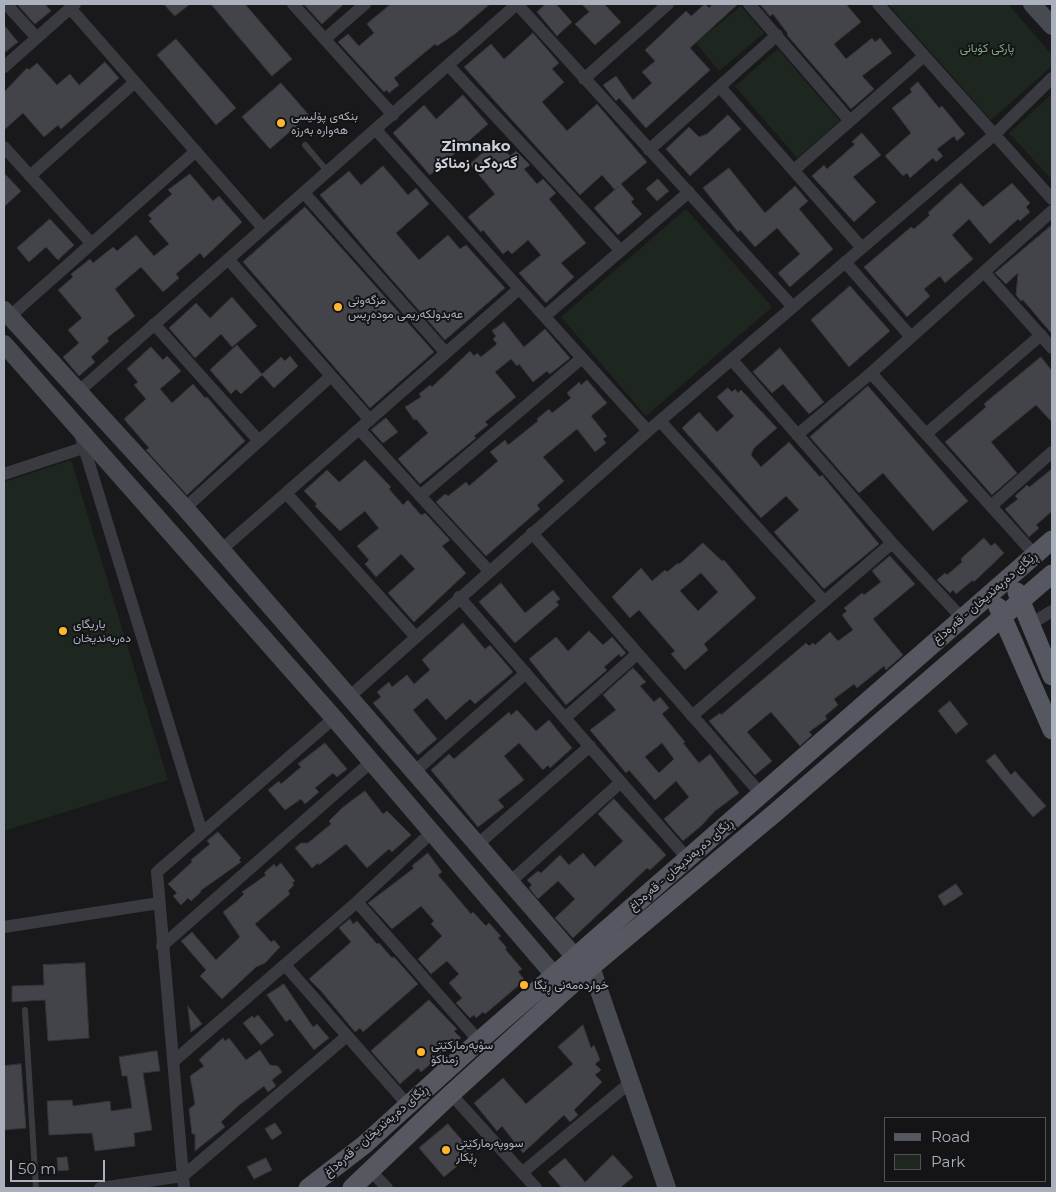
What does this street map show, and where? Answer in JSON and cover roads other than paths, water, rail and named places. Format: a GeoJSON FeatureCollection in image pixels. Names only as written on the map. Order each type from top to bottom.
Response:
{"type":"FeatureCollection","features":[{"type":"Feature","properties":{"kind":"main road","name":"ڕێگای دەربەندیخان - قەرەداغ"},"geometry":{"type":"LineString","coordinates":[[583,962],[688,859],[1052,540]]}},
{"type":"Feature","properties":{"kind":"main road","name":"ڕێگای دەربەندیخان - قەرەداغ"},"geometry":{"type":"LineString","coordinates":[[308,1188],[364,1145],[407,1104],[554,975],[583,962],[1004,618],[1052,574]]}},
{"type":"Feature","properties":{"kind":"main road"},"geometry":{"type":"LineString","coordinates":[[1011,577],[1029,625],[1052,676]]}},
{"type":"Feature","properties":{"kind":"main road"},"geometry":{"type":"LineString","coordinates":[[992,594],[1052,730]]}},
{"type":"Feature","properties":{"kind":"main road"},"geometry":{"type":"LineString","coordinates":[[1023,662],[1041,652]]}},
{"type":"Feature","properties":{"kind":"main road"},"geometry":{"type":"LineString","coordinates":[[352,1188],[376,1168],[583,962]]}},
{"type":"Feature","properties":{"kind":"main road"},"geometry":{"type":"LineString","coordinates":[[364,1145],[376,1168]]}},
{"type":"Feature","properties":{"kind":"street"},"geometry":{"type":"LineString","coordinates":[[6,4],[37,38]]}},
{"type":"Feature","properties":{"kind":"street"},"geometry":{"type":"LineString","coordinates":[[293,4],[393,115]]}},
{"type":"Feature","properties":{"kind":"street"},"geometry":{"type":"LineString","coordinates":[[325,39],[365,4]]}},
{"type":"Feature","properties":{"kind":"street"},"geometry":{"type":"LineString","coordinates":[[78,392],[517,4],[793,307]]}},
{"type":"Feature","properties":{"kind":"street"},"geometry":{"type":"LineString","coordinates":[[584,79],[668,4]]}},
{"type":"Feature","properties":{"kind":"street"},"geometry":{"type":"LineString","coordinates":[[748,4],[850,121]]}},
{"type":"Feature","properties":{"kind":"street"},"geometry":{"type":"LineString","coordinates":[[878,4],[1052,199]]}},
{"type":"Feature","properties":{"kind":"street"},"geometry":{"type":"LineString","coordinates":[[1032,4],[1052,26]]}},
{"type":"Feature","properties":{"kind":"street"},"geometry":{"type":"LineString","coordinates":[[4,67],[72,6],[135,82],[263,228]]}},
{"type":"Feature","properties":{"kind":"street"},"geometry":{"type":"LineString","coordinates":[[649,150],[777,35]]}},
{"type":"Feature","properties":{"kind":"street"},"geometry":{"type":"LineString","coordinates":[[794,170],[924,56]]}},
{"type":"Feature","properties":{"kind":"street"},"geometry":{"type":"LineString","coordinates":[[448,65],[620,250]]}},
{"type":"Feature","properties":{"kind":"street"},"geometry":{"type":"LineString","coordinates":[[349,697],[415,636],[648,431],[994,135],[1052,78]]}},
{"type":"Feature","properties":{"kind":"street"},"geometry":{"type":"LineString","coordinates":[[30,176],[135,82]]}},
{"type":"Feature","properties":{"kind":"street"},"geometry":{"type":"LineString","coordinates":[[720,87],[862,248]]}},
{"type":"Feature","properties":{"kind":"street"},"geometry":{"type":"LineString","coordinates":[[376,130],[648,431]]}},
{"type":"Feature","properties":{"kind":"street"},"geometry":{"type":"LineString","coordinates":[[4,147],[91,243]]}},
{"type":"Feature","properties":{"kind":"street"},"geometry":{"type":"LineString","coordinates":[[196,151],[6,314],[185,508],[510,882],[583,962],[632,1081],[662,1185]]}},
{"type":"Feature","properties":{"kind":"street"},"geometry":{"type":"LineString","coordinates":[[545,316],[689,192]]}},
{"type":"Feature","properties":{"kind":"street"},"geometry":{"type":"LineString","coordinates":[[304,193],[446,353]]}},
{"type":"Feature","properties":{"kind":"street"},"geometry":{"type":"LineString","coordinates":[[797,434],[871,373],[1052,211]]}},
{"type":"Feature","properties":{"kind":"street"},"geometry":{"type":"LineString","coordinates":[[228,259],[370,420]]}},
{"type":"Feature","properties":{"kind":"street"},"geometry":{"type":"LineString","coordinates":[[845,262],[911,338]]}},
{"type":"Feature","properties":{"kind":"street"},"geometry":{"type":"LineString","coordinates":[[984,272],[1052,348]]}},
{"type":"Feature","properties":{"kind":"street"},"geometry":{"type":"LineString","coordinates":[[222,550],[519,289]]}},
{"type":"Feature","properties":{"kind":"street"},"geometry":{"type":"LineString","coordinates":[[154,324],[259,441]]}},
{"type":"Feature","properties":{"kind":"street"},"geometry":{"type":"LineString","coordinates":[[926,434],[1041,335]]}},
{"type":"Feature","properties":{"kind":"street"},"geometry":{"type":"LineString","coordinates":[[4,344],[79,430],[89,447],[334,718],[554,975]]}},
{"type":"Feature","properties":{"kind":"street"},"geometry":{"type":"LineString","coordinates":[[420,496],[582,358]]}},
{"type":"Feature","properties":{"kind":"street"},"geometry":{"type":"LineString","coordinates":[[732,360],[892,543],[962,618]]}},
{"type":"Feature","properties":{"kind":"street"},"geometry":{"type":"LineString","coordinates":[[871,373],[1035,555]]}},
{"type":"Feature","properties":{"kind":"street"},"geometry":{"type":"LineString","coordinates":[[185,508],[331,376]]}},
{"type":"Feature","properties":{"kind":"street"},"geometry":{"type":"LineString","coordinates":[[660,421],[824,601]]}},
{"type":"Feature","properties":{"kind":"street"},"geometry":{"type":"LineString","coordinates":[[359,429],[489,571]]}},
{"type":"Feature","properties":{"kind":"street"},"geometry":{"type":"LineString","coordinates":[[4,474],[89,447]]}},
{"type":"Feature","properties":{"kind":"street"},"geometry":{"type":"LineString","coordinates":[[89,447],[202,833]]}},
{"type":"Feature","properties":{"kind":"street"},"geometry":{"type":"LineString","coordinates":[[991,506],[1052,452]]}},
{"type":"Feature","properties":{"kind":"street"},"geometry":{"type":"LineString","coordinates":[[286,493],[415,636]]}},
{"type":"Feature","properties":{"kind":"street"},"geometry":{"type":"LineString","coordinates":[[532,533],[761,794]]}},
{"type":"Feature","properties":{"kind":"street"},"geometry":{"type":"LineString","coordinates":[[692,716],[892,543]]}},
{"type":"Feature","properties":{"kind":"street"},"geometry":{"type":"LineString","coordinates":[[459,597],[688,859]]}},
{"type":"Feature","properties":{"kind":"street"},"geometry":{"type":"LineString","coordinates":[[1029,625],[1052,611]]}},
{"type":"Feature","properties":{"kind":"street"},"geometry":{"type":"LineString","coordinates":[[266,642],[286,623]]}},
{"type":"Feature","properties":{"kind":"street"},"geometry":{"type":"LineString","coordinates":[[565,718],[637,654]]}},
{"type":"Feature","properties":{"kind":"street"},"geometry":{"type":"LineString","coordinates":[[414,772],[526,674]]}},
{"type":"Feature","properties":{"kind":"street"},"geometry":{"type":"LineString","coordinates":[[183,1182],[157,872],[334,718]]}},
{"type":"Feature","properties":{"kind":"street"},"geometry":{"type":"LineString","coordinates":[[478,845],[590,746]]}},
{"type":"Feature","properties":{"kind":"street"},"geometry":{"type":"LineString","coordinates":[[162,946],[371,762]]}},
{"type":"Feature","properties":{"kind":"street"},"geometry":{"type":"LineString","coordinates":[[510,882],[621,782]]}},
{"type":"Feature","properties":{"kind":"street"},"geometry":{"type":"LineString","coordinates":[[174,1060],[358,902],[431,833]]}},
{"type":"Feature","properties":{"kind":"street"},"geometry":{"type":"LineString","coordinates":[[358,902],[479,1041]]}},
{"type":"Feature","properties":{"kind":"street"},"geometry":{"type":"LineString","coordinates":[[4,927],[159,903]]}},
{"type":"Feature","properties":{"kind":"street"},"geometry":{"type":"LineString","coordinates":[[285,965],[407,1104]]}},
{"type":"Feature","properties":{"kind":"street"},"geometry":{"type":"LineString","coordinates":[[100,1188],[183,1182],[347,1036]]}},
{"type":"Feature","properties":{"kind":"street"},"geometry":{"type":"LineString","coordinates":[[523,1172],[632,1081]]}},
{"type":"Feature","properties":{"kind":"street"},"geometry":{"type":"LineString","coordinates":[[451,1094],[536,1188]]}},
{"type":"Feature","properties":{"kind":"street"},"geometry":{"type":"LineString","coordinates":[[376,1168],[387,1188]]}},
{"type":"Feature","properties":{"kind":"lane"},"geometry":{"type":"LineString","coordinates":[[306,145],[328,172]]}},
{"type":"Feature","properties":{"kind":"lane"},"geometry":{"type":"LineString","coordinates":[[25,1010],[36,1188]]}},
{"type":"Feature","properties":{"kind":"place","name":"بنکەی پۆلیسی هەوارە بەرزە"},"geometry":{"type":"Point","coordinates":[281,123]}},
{"type":"Feature","properties":{"kind":"place","name":"مزگەوتی عەبدولکەریمی مودەڕیس"},"geometry":{"type":"Point","coordinates":[338,307]}},
{"type":"Feature","properties":{"kind":"place","name":"یاریگاى ده‌ربه‌ندیخان"},"geometry":{"type":"Point","coordinates":[63,631]}},
{"type":"Feature","properties":{"kind":"place","name":"خواردەمەنی ڕێگا"},"geometry":{"type":"Point","coordinates":[524,985]}},
{"type":"Feature","properties":{"kind":"place","name":"سۆپەرمارکێتی زمناکۆ"},"geometry":{"type":"Point","coordinates":[421,1052]}},
{"type":"Feature","properties":{"kind":"place","name":"سووپەرمارکێتی ڕێکار"},"geometry":{"type":"Point","coordinates":[446,1150]}},
{"type":"Feature","properties":{"kind":"district","name":"Zimnako گەرەکی زمناکۆ"},"geometry":{"type":"Point","coordinates":[476,156]}},
{"type":"Feature","properties":{"kind":"park label","name":"پارکی کۆبانی"},"geometry":{"type":"Point","coordinates":[987,48]}}]}
